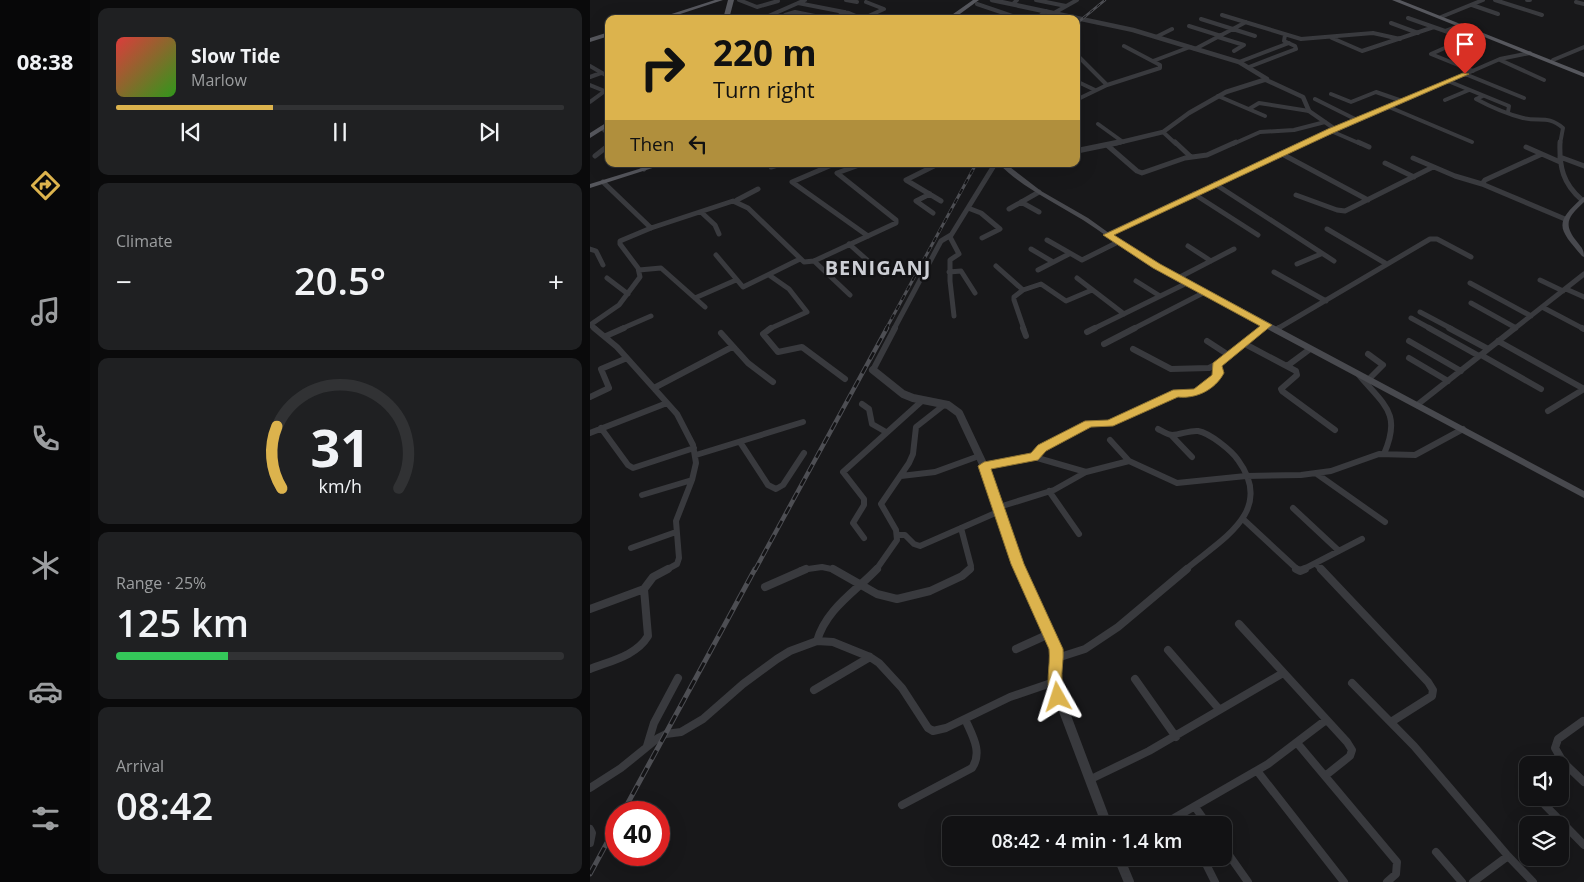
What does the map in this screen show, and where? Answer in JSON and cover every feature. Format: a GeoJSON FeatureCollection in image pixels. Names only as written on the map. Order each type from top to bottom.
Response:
{"type":"FeatureCollection","features":[{"type":"Feature","properties":{"kind":"main road"},"geometry":{"type":"LineString","coordinates":[[672,15],[720,0]]}},
{"type":"Feature","properties":{"kind":"main road"},"geometry":{"type":"LineString","coordinates":[[727,15],[731,0]]}},
{"type":"Feature","properties":{"kind":"main road"},"geometry":{"type":"LineString","coordinates":[[961,15],[976,2],[982,0]]}},
{"type":"Feature","properties":{"kind":"main road"},"geometry":{"type":"LineString","coordinates":[[1395,0],[1584,73]]}},
{"type":"Feature","properties":{"kind":"main road"},"geometry":{"type":"LineString","coordinates":[[1400,0],[1584,73]]}},
{"type":"Feature","properties":{"kind":"main road"},"geometry":{"type":"LineString","coordinates":[[590,40],[605,35]]}},
{"type":"Feature","properties":{"kind":"main road"},"geometry":{"type":"LineString","coordinates":[[590,136],[605,126]]}},
{"type":"Feature","properties":{"kind":"main road"},"geometry":{"type":"LineString","coordinates":[[590,186],[642,167]]}},
{"type":"Feature","properties":{"kind":"main road"},"geometry":{"type":"LineString","coordinates":[[1006,167],[1039,192],[1086,219],[1107,235],[1178,278],[1584,495]]}},
{"type":"Feature","properties":{"kind":"main road"},"geometry":{"type":"LineString","coordinates":[[1582,202],[1565,219],[1563,224],[1564,231],[1584,255]]}},
{"type":"Feature","properties":{"kind":"street"},"geometry":{"type":"LineString","coordinates":[[739,0],[756,7],[777,0],[790,6]]}},
{"type":"Feature","properties":{"kind":"street"},"geometry":{"type":"LineString","coordinates":[[771,15],[805,0]]}},
{"type":"Feature","properties":{"kind":"street"},"geometry":{"type":"LineString","coordinates":[[846,0],[857,2]]}},
{"type":"Feature","properties":{"kind":"street"},"geometry":{"type":"LineString","coordinates":[[992,0],[1064,15]]}},
{"type":"Feature","properties":{"kind":"street"},"geometry":{"type":"LineString","coordinates":[[1013,4],[1017,0]]}},
{"type":"Feature","properties":{"kind":"street"},"geometry":{"type":"LineString","coordinates":[[1038,0],[1066,6]]}},
{"type":"Feature","properties":{"kind":"street"},"geometry":{"type":"LineString","coordinates":[[1054,13],[1077,0]]}},
{"type":"Feature","properties":{"kind":"street"},"geometry":{"type":"LineString","coordinates":[[1442,17],[1480,0]]}},
{"type":"Feature","properties":{"kind":"street"},"geometry":{"type":"LineString","coordinates":[[1495,0],[1542,15]]}},
{"type":"Feature","properties":{"kind":"street"},"geometry":{"type":"LineString","coordinates":[[866,2],[884,9],[871,15]]}},
{"type":"Feature","properties":{"kind":"street"},"geometry":{"type":"LineString","coordinates":[[976,2],[1010,15]]}},
{"type":"Feature","properties":{"kind":"street"},"geometry":{"type":"LineString","coordinates":[[1576,2],[1584,4]]}},
{"type":"Feature","properties":{"kind":"street"},"geometry":{"type":"LineString","coordinates":[[798,3],[852,15]]}},
{"type":"Feature","properties":{"kind":"street"},"geometry":{"type":"LineString","coordinates":[[1472,5],[1498,14]]}},
{"type":"Feature","properties":{"kind":"street"},"geometry":{"type":"LineString","coordinates":[[1041,15],[1046,11]]}},
{"type":"Feature","properties":{"kind":"street"},"geometry":{"type":"LineString","coordinates":[[787,15],[792,12],[809,15]]}},
{"type":"Feature","properties":{"kind":"street"},"geometry":{"type":"LineString","coordinates":[[840,15],[845,12]]}},
{"type":"Feature","properties":{"kind":"street"},"geometry":{"type":"LineString","coordinates":[[1222,15],[1304,39],[1373,33],[1400,39]]}},
{"type":"Feature","properties":{"kind":"street"},"geometry":{"type":"LineString","coordinates":[[1080,18],[1115,25],[1239,62],[1267,78],[1264,79]]}},
{"type":"Feature","properties":{"kind":"street"},"geometry":{"type":"LineString","coordinates":[[1408,18],[1445,31],[1463,41],[1431,54],[1472,71]]}},
{"type":"Feature","properties":{"kind":"street"},"geometry":{"type":"LineString","coordinates":[[1201,19],[1255,36]]}},
{"type":"Feature","properties":{"kind":"street"},"geometry":{"type":"LineString","coordinates":[[1195,49],[1246,22]]}},
{"type":"Feature","properties":{"kind":"street"},"geometry":{"type":"LineString","coordinates":[[1391,23],[1418,33]]}},
{"type":"Feature","properties":{"kind":"street"},"geometry":{"type":"LineString","coordinates":[[1189,26],[1244,45],[1234,51]]}},
{"type":"Feature","properties":{"kind":"street"},"geometry":{"type":"LineString","coordinates":[[1445,31],[1461,26]]}},
{"type":"Feature","properties":{"kind":"street"},"geometry":{"type":"LineString","coordinates":[[1331,38],[1362,51],[1434,28]]}},
{"type":"Feature","properties":{"kind":"street"},"geometry":{"type":"LineString","coordinates":[[1156,37],[1172,29]]}},
{"type":"Feature","properties":{"kind":"street"},"geometry":{"type":"LineString","coordinates":[[1249,67],[1296,49],[1295,46],[1284,41],[1285,35]]}},
{"type":"Feature","properties":{"kind":"street"},"geometry":{"type":"LineString","coordinates":[[1239,62],[1288,43]]}},
{"type":"Feature","properties":{"kind":"street"},"geometry":{"type":"LineString","coordinates":[[1080,98],[1107,85],[1160,68],[1160,65],[1124,46]]}},
{"type":"Feature","properties":{"kind":"street"},"geometry":{"type":"LineString","coordinates":[[1153,61],[1190,47]]}},
{"type":"Feature","properties":{"kind":"street"},"geometry":{"type":"LineString","coordinates":[[1555,61],[1582,50]]}},
{"type":"Feature","properties":{"kind":"street"},"geometry":{"type":"LineString","coordinates":[[1107,235],[1333,130],[1500,59],[1530,53]]}},
{"type":"Feature","properties":{"kind":"street"},"geometry":{"type":"LineString","coordinates":[[1080,58],[1107,85]]}},
{"type":"Feature","properties":{"kind":"street"},"geometry":{"type":"LineString","coordinates":[[1500,59],[1544,80]]}},
{"type":"Feature","properties":{"kind":"street"},"geometry":{"type":"LineString","coordinates":[[590,66],[605,74]]}},
{"type":"Feature","properties":{"kind":"street"},"geometry":{"type":"LineString","coordinates":[[590,77],[601,72]]}},
{"type":"Feature","properties":{"kind":"street"},"geometry":{"type":"LineString","coordinates":[[1465,74],[1524,98]]}},
{"type":"Feature","properties":{"kind":"street"},"geometry":{"type":"LineString","coordinates":[[1080,150],[1163,132],[1218,96],[1264,79],[1303,96],[1309,111]]}},
{"type":"Feature","properties":{"kind":"street"},"geometry":{"type":"LineString","coordinates":[[1448,82],[1510,106],[1508,112]]}},
{"type":"Feature","properties":{"kind":"street"},"geometry":{"type":"LineString","coordinates":[[1080,83],[1095,90]]}},
{"type":"Feature","properties":{"kind":"street"},"geometry":{"type":"LineString","coordinates":[[590,85],[605,92]]}},
{"type":"Feature","properties":{"kind":"street"},"geometry":{"type":"LineString","coordinates":[[1444,100],[1469,90]]}},
{"type":"Feature","properties":{"kind":"street"},"geometry":{"type":"LineString","coordinates":[[1331,94],[1351,102],[1378,92],[1402,101]]}},
{"type":"Feature","properties":{"kind":"street"},"geometry":{"type":"LineString","coordinates":[[590,102],[605,93]]}},
{"type":"Feature","properties":{"kind":"street"},"geometry":{"type":"LineString","coordinates":[[1218,96],[1265,116]]}},
{"type":"Feature","properties":{"kind":"street"},"geometry":{"type":"LineString","coordinates":[[1483,96],[1476,99],[1529,119],[1544,117],[1555,120],[1563,128],[1560,138],[1560,160],[1563,178],[1568,187],[1582,202]]}},
{"type":"Feature","properties":{"kind":"street"},"geometry":{"type":"LineString","coordinates":[[1315,99],[1358,120]]}},
{"type":"Feature","properties":{"kind":"street"},"geometry":{"type":"LineString","coordinates":[[1249,109],[1259,103],[1309,111],[1333,130],[1369,147]]}},
{"type":"Feature","properties":{"kind":"street"},"geometry":{"type":"LineString","coordinates":[[1389,106],[1472,142]]}},
{"type":"Feature","properties":{"kind":"street"},"geometry":{"type":"LineString","coordinates":[[1107,145],[1137,171],[1142,173],[1191,157],[1207,155],[1262,132],[1294,130],[1325,122]]}},
{"type":"Feature","properties":{"kind":"street"},"geometry":{"type":"LineString","coordinates":[[1098,124],[1123,142]]}},
{"type":"Feature","properties":{"kind":"street"},"geometry":{"type":"LineString","coordinates":[[602,128],[605,131]]}},
{"type":"Feature","properties":{"kind":"street"},"geometry":{"type":"LineString","coordinates":[[1163,132],[1191,157]]}},
{"type":"Feature","properties":{"kind":"street"},"geometry":{"type":"LineString","coordinates":[[1526,147],[1560,160],[1584,166]]}},
{"type":"Feature","properties":{"kind":"street"},"geometry":{"type":"LineString","coordinates":[[595,156],[605,148]]}},
{"type":"Feature","properties":{"kind":"street"},"geometry":{"type":"LineString","coordinates":[[1282,154],[1368,200]]}},
{"type":"Feature","properties":{"kind":"street"},"geometry":{"type":"LineString","coordinates":[[1482,184],[1485,180],[1542,154]]}},
{"type":"Feature","properties":{"kind":"street"},"geometry":{"type":"LineString","coordinates":[[1412,158],[1461,179],[1482,184],[1565,219]]}},
{"type":"Feature","properties":{"kind":"street"},"geometry":{"type":"LineString","coordinates":[[1385,164],[1414,177]]}},
{"type":"Feature","properties":{"kind":"street"},"geometry":{"type":"LineString","coordinates":[[837,174],[854,167]]}},
{"type":"Feature","properties":{"kind":"street"},"geometry":{"type":"LineString","coordinates":[[932,167],[906,179],[941,201]]}},
{"type":"Feature","properties":{"kind":"street"},"geometry":{"type":"LineString","coordinates":[[993,167],[951,235],[941,241],[873,370],[904,395],[955,408],[959,413],[984,466],[1014,555],[1056,649],[1057,658],[1054,682],[1058,697],[1104,816]]}},
{"type":"Feature","properties":{"kind":"street"},"geometry":{"type":"LineString","coordinates":[[1296,195],[1341,212],[1433,167]]}},
{"type":"Feature","properties":{"kind":"street"},"geometry":{"type":"LineString","coordinates":[[737,200],[804,262],[814,261],[868,236],[897,221],[837,174],[825,168],[792,182],[868,236]]}},
{"type":"Feature","properties":{"kind":"street"},"geometry":{"type":"LineString","coordinates":[[603,182],[651,228]]}},
{"type":"Feature","properties":{"kind":"street"},"geometry":{"type":"LineString","coordinates":[[1215,184],[1334,261]]}},
{"type":"Feature","properties":{"kind":"street"},"geometry":{"type":"LineString","coordinates":[[590,609],[644,589],[653,577],[677,564],[679,558],[676,532],[678,513],[692,480],[695,451],[677,414],[606,336],[590,325],[619,305],[640,277],[639,270],[620,244],[620,241],[651,228],[737,200],[758,190]]}},
{"type":"Feature","properties":{"kind":"street"},"geometry":{"type":"LineString","coordinates":[[1009,209],[1039,192]]}},
{"type":"Feature","properties":{"kind":"street"},"geometry":{"type":"LineString","coordinates":[[930,194],[916,201],[933,213]]}},
{"type":"Feature","properties":{"kind":"street"},"geometry":{"type":"LineString","coordinates":[[1194,194],[1258,235]]}},
{"type":"Feature","properties":{"kind":"street"},"geometry":{"type":"LineString","coordinates":[[1021,202],[1038,212]]}},
{"type":"Feature","properties":{"kind":"street"},"geometry":{"type":"LineString","coordinates":[[968,208],[981,213],[1000,228],[982,238]]}},
{"type":"Feature","properties":{"kind":"street"},"geometry":{"type":"LineString","coordinates":[[701,212],[714,225],[718,234]]}},
{"type":"Feature","properties":{"kind":"street"},"geometry":{"type":"LineString","coordinates":[[1327,228],[1385,263]]}},
{"type":"Feature","properties":{"kind":"street"},"geometry":{"type":"LineString","coordinates":[[951,235],[951,240],[959,254],[950,260],[949,272],[949,290],[954,316]]}},
{"type":"Feature","properties":{"kind":"street"},"geometry":{"type":"LineString","coordinates":[[1276,330],[1385,263],[1434,238],[1471,257]]}},
{"type":"Feature","properties":{"kind":"street"},"geometry":{"type":"LineString","coordinates":[[1047,240],[1078,260],[1085,260],[1118,242]]}},
{"type":"Feature","properties":{"kind":"street"},"geometry":{"type":"LineString","coordinates":[[849,244],[884,276]]}},
{"type":"Feature","properties":{"kind":"street"},"geometry":{"type":"LineString","coordinates":[[1188,246],[1211,261]]}},
{"type":"Feature","properties":{"kind":"street"},"geometry":{"type":"LineString","coordinates":[[590,249],[596,252],[603,265]]}},
{"type":"Feature","properties":{"kind":"street"},"geometry":{"type":"LineString","coordinates":[[1031,249],[1053,262]]}},
{"type":"Feature","properties":{"kind":"street"},"geometry":{"type":"LineString","coordinates":[[1178,278],[1234,249]]}},
{"type":"Feature","properties":{"kind":"street"},"geometry":{"type":"LineString","coordinates":[[1038,270],[1069,254]]}},
{"type":"Feature","properties":{"kind":"street"},"geometry":{"type":"LineString","coordinates":[[1297,264],[1322,254]]}},
{"type":"Feature","properties":{"kind":"street"},"geometry":{"type":"LineString","coordinates":[[716,255],[743,286],[800,259]]}},
{"type":"Feature","properties":{"kind":"street"},"geometry":{"type":"LineString","coordinates":[[814,261],[850,295]]}},
{"type":"Feature","properties":{"kind":"street"},"geometry":{"type":"LineString","coordinates":[[996,266],[1023,290]]}},
{"type":"Feature","properties":{"kind":"street"},"geometry":{"type":"LineString","coordinates":[[639,270],[661,268],[705,307]]}},
{"type":"Feature","properties":{"kind":"street"},"geometry":{"type":"LineString","coordinates":[[949,272],[961,271],[975,293]]}},
{"type":"Feature","properties":{"kind":"street"},"geometry":{"type":"LineString","coordinates":[[1274,272],[1326,301]]}},
{"type":"Feature","properties":{"kind":"street"},"geometry":{"type":"LineString","coordinates":[[1417,405],[1584,274]]}},
{"type":"Feature","properties":{"kind":"street"},"geometry":{"type":"LineString","coordinates":[[769,275],[789,289],[808,312],[767,330],[763,334],[778,352],[785,352],[802,346],[845,379]]}},
{"type":"Feature","properties":{"kind":"street"},"geometry":{"type":"LineString","coordinates":[[607,278],[628,294]]}},
{"type":"Feature","properties":{"kind":"street"},"geometry":{"type":"LineString","coordinates":[[1077,278],[1124,314]]}},
{"type":"Feature","properties":{"kind":"street"},"geometry":{"type":"LineString","coordinates":[[695,298],[736,280]]}},
{"type":"Feature","properties":{"kind":"street"},"geometry":{"type":"LineString","coordinates":[[1540,280],[1584,297]]}},
{"type":"Feature","properties":{"kind":"street"},"geometry":{"type":"LineString","coordinates":[[1136,281],[1160,296]]}},
{"type":"Feature","properties":{"kind":"street"},"geometry":{"type":"LineString","coordinates":[[1087,332],[1187,283]]}},
{"type":"Feature","properties":{"kind":"street"},"geometry":{"type":"LineString","coordinates":[[1470,283],[1531,316]]}},
{"type":"Feature","properties":{"kind":"street"},"geometry":{"type":"LineString","coordinates":[[1026,336],[1014,300],[1014,297],[1023,290],[1041,284],[1066,301],[1092,290]]}},
{"type":"Feature","properties":{"kind":"street"},"geometry":{"type":"LineString","coordinates":[[1104,344],[1205,292]]}},
{"type":"Feature","properties":{"kind":"street"},"geometry":{"type":"LineString","coordinates":[[1471,303],[1516,328]]}},
{"type":"Feature","properties":{"kind":"street"},"geometry":{"type":"LineString","coordinates":[[1542,307],[1584,329]]}},
{"type":"Feature","properties":{"kind":"street"},"geometry":{"type":"LineString","coordinates":[[1420,312],[1488,349]]}},
{"type":"Feature","properties":{"kind":"street"},"geometry":{"type":"LineString","coordinates":[[606,336],[651,316]]}},
{"type":"Feature","properties":{"kind":"street"},"geometry":{"type":"LineString","coordinates":[[1411,318],[1541,389]]}},
{"type":"Feature","properties":{"kind":"street"},"geometry":{"type":"LineString","coordinates":[[1133,349],[1161,365],[1171,368],[1198,369],[1216,366],[1267,325]]}},
{"type":"Feature","properties":{"kind":"street"},"geometry":{"type":"LineString","coordinates":[[722,333],[748,364],[774,382]]}},
{"type":"Feature","properties":{"kind":"street"},"geometry":{"type":"LineString","coordinates":[[1207,341],[1230,356]]}},
{"type":"Feature","properties":{"kind":"street"},"geometry":{"type":"LineString","coordinates":[[1410,341],[1461,371]]}},
{"type":"Feature","properties":{"kind":"street"},"geometry":{"type":"LineString","coordinates":[[1498,342],[1584,389],[1548,411]]}},
{"type":"Feature","properties":{"kind":"street"},"geometry":{"type":"LineString","coordinates":[[1245,344],[1298,373],[1281,389],[1282,392],[1335,430]]}},
{"type":"Feature","properties":{"kind":"street"},"geometry":{"type":"LineString","coordinates":[[654,388],[732,347]]}},
{"type":"Feature","properties":{"kind":"street"},"geometry":{"type":"LineString","coordinates":[[1287,366],[1310,348]]}},
{"type":"Feature","properties":{"kind":"street"},"geometry":{"type":"LineString","coordinates":[[1368,354],[1383,365],[1368,380]]}},
{"type":"Feature","properties":{"kind":"street"},"geometry":{"type":"LineString","coordinates":[[590,397],[609,388],[601,369],[627,358]]}},
{"type":"Feature","properties":{"kind":"street"},"geometry":{"type":"LineString","coordinates":[[1409,358],[1448,381]]}},
{"type":"Feature","properties":{"kind":"street"},"geometry":{"type":"LineString","coordinates":[[1034,457],[1042,448],[1089,423],[1109,423],[1177,393],[1188,394],[1198,392],[1219,373],[1216,366]]}},
{"type":"Feature","properties":{"kind":"street"},"geometry":{"type":"LineString","coordinates":[[1360,375],[1383,403],[1393,420],[1393,437],[1384,454]]}},
{"type":"Feature","properties":{"kind":"street"},"geometry":{"type":"LineString","coordinates":[[864,538],[853,523],[864,505],[864,499],[843,472],[923,400]]}},
{"type":"Feature","properties":{"kind":"street"},"geometry":{"type":"LineString","coordinates":[[590,432],[667,403]]}},
{"type":"Feature","properties":{"kind":"street"},"geometry":{"type":"LineString","coordinates":[[862,404],[869,409],[869,421],[886,432]]}},
{"type":"Feature","properties":{"kind":"street"},"geometry":{"type":"LineString","coordinates":[[817,640],[819,631],[827,618],[881,564],[897,540],[897,535],[881,504],[913,454],[916,427],[944,405]]}},
{"type":"Feature","properties":{"kind":"street"},"geometry":{"type":"LineString","coordinates":[[601,428],[628,465],[633,468],[695,451],[740,442],[803,422]]}},
{"type":"Feature","properties":{"kind":"street"},"geometry":{"type":"LineString","coordinates":[[1158,429],[1171,435],[1192,456]]}},
{"type":"Feature","properties":{"kind":"street"},"geometry":{"type":"LineString","coordinates":[[1110,440],[1129,461],[1176,483],[1246,476],[1317,474],[1384,454],[1415,455],[1463,429]]}},
{"type":"Feature","properties":{"kind":"street"},"geometry":{"type":"LineString","coordinates":[[1057,658],[1085,648],[1118,627],[1243,519],[1250,507],[1252,498],[1246,476],[1235,456],[1202,432],[1195,430],[1171,435]]}},
{"type":"Feature","properties":{"kind":"street"},"geometry":{"type":"LineString","coordinates":[[740,442],[768,485],[776,490],[783,485],[804,453]]}},
{"type":"Feature","properties":{"kind":"street"},"geometry":{"type":"LineString","coordinates":[[900,476],[935,472],[980,456]]}},
{"type":"Feature","properties":{"kind":"street"},"geometry":{"type":"LineString","coordinates":[[984,466],[1034,457],[1086,472]]}},
{"type":"Feature","properties":{"kind":"street"},"geometry":{"type":"LineString","coordinates":[[897,535],[905,535],[914,544],[920,546],[999,509],[1049,491],[1086,472],[1129,461]]}},
{"type":"Feature","properties":{"kind":"street"},"geometry":{"type":"LineString","coordinates":[[1317,474],[1385,522]]}},
{"type":"Feature","properties":{"kind":"street"},"geometry":{"type":"LineString","coordinates":[[642,495],[692,480]]}},
{"type":"Feature","properties":{"kind":"street"},"geometry":{"type":"LineString","coordinates":[[1049,491],[1079,534]]}},
{"type":"Feature","properties":{"kind":"street"},"geometry":{"type":"LineString","coordinates":[[1293,508],[1339,551]]}},
{"type":"Feature","properties":{"kind":"street"},"geometry":{"type":"LineString","coordinates":[[1243,519],[1294,568],[1300,570],[1316,564],[1362,539]]}},
{"type":"Feature","properties":{"kind":"street"},"geometry":{"type":"LineString","coordinates":[[765,588],[801,570],[824,566],[888,598],[903,599],[934,590],[967,574],[972,569],[961,528]]}},
{"type":"Feature","properties":{"kind":"street"},"geometry":{"type":"LineString","coordinates":[[631,548],[676,532]]}},
{"type":"Feature","properties":{"kind":"street"},"geometry":{"type":"LineString","coordinates":[[1316,564],[1433,690],[1432,696],[1391,722]]}},
{"type":"Feature","properties":{"kind":"street"},"geometry":{"type":"LineString","coordinates":[[590,669],[637,649],[646,643],[648,636],[644,589]]}},
{"type":"Feature","properties":{"kind":"street"},"geometry":{"type":"LineString","coordinates":[[1239,624],[1352,750],[1350,756],[1325,776]]}},
{"type":"Feature","properties":{"kind":"street"},"geometry":{"type":"LineString","coordinates":[[1016,649],[1049,634]]}},
{"type":"Feature","properties":{"kind":"street"},"geometry":{"type":"LineString","coordinates":[[590,788],[621,768],[647,746],[666,734],[681,732],[691,726],[777,659],[817,640],[833,642],[870,657],[879,663],[902,688],[928,728],[938,732],[1010,697],[1054,682]]}},
{"type":"Feature","properties":{"kind":"street"},"geometry":{"type":"LineString","coordinates":[[1168,650],[1219,709]]}},
{"type":"Feature","properties":{"kind":"street"},"geometry":{"type":"LineString","coordinates":[[814,690],[870,657]]}},
{"type":"Feature","properties":{"kind":"street"},"geometry":{"type":"LineString","coordinates":[[1091,779],[1176,736],[1283,673]]}},
{"type":"Feature","properties":{"kind":"street"},"geometry":{"type":"LineString","coordinates":[[647,746],[654,723],[678,678]]}},
{"type":"Feature","properties":{"kind":"street"},"geometry":{"type":"LineString","coordinates":[[1135,679],[1176,736]]}},
{"type":"Feature","properties":{"kind":"street"},"geometry":{"type":"LineString","coordinates":[[1352,683],[1391,722],[1533,882]]}},
{"type":"Feature","properties":{"kind":"street"},"geometry":{"type":"LineString","coordinates":[[902,805],[972,768],[977,762],[978,754],[965,719]]}},
{"type":"Feature","properties":{"kind":"street"},"geometry":{"type":"LineString","coordinates":[[1178,816],[1258,772],[1298,744],[1326,720]]}},
{"type":"Feature","properties":{"kind":"street"},"geometry":{"type":"LineString","coordinates":[[1583,722],[1558,739],[1554,748],[1563,762],[1584,782]]}},
{"type":"Feature","properties":{"kind":"street"},"geometry":{"type":"LineString","coordinates":[[1298,744],[1397,862],[1399,868],[1396,876],[1386,882]]}},
{"type":"Feature","properties":{"kind":"street"},"geometry":{"type":"LineString","coordinates":[[1258,772],[1344,882]]}},
{"type":"Feature","properties":{"kind":"street"},"geometry":{"type":"LineString","coordinates":[[1546,806],[1584,846]]}},
{"type":"Feature","properties":{"kind":"street"},"geometry":{"type":"LineString","coordinates":[[1195,807],[1202,816]]}},
{"type":"Feature","properties":{"kind":"street"},"geometry":{"type":"LineString","coordinates":[[590,828],[592,833],[590,842]]}},
{"type":"Feature","properties":{"kind":"street"},"geometry":{"type":"LineString","coordinates":[[1436,852],[1462,882]]}},
{"type":"Feature","properties":{"kind":"street"},"geometry":{"type":"LineString","coordinates":[[1472,882],[1508,856]]}},
{"type":"Feature","properties":{"kind":"street"},"geometry":{"type":"LineString","coordinates":[[1232,859],[1248,882]]}},
{"type":"Feature","properties":{"kind":"street"},"geometry":{"type":"LineString","coordinates":[[1122,866],[1129,882]]}},
{"type":"Feature","properties":{"kind":"street"},"geometry":{"type":"LineString","coordinates":[[1207,866],[1215,882]]}},
{"type":"Feature","properties":{"kind":"railway"},"geometry":{"type":"LineString","coordinates":[[1080,21],[1105,0]]}},
{"type":"Feature","properties":{"kind":"railway"},"geometry":{"type":"LineString","coordinates":[[886,329],[974,167]]}},
{"type":"Feature","properties":{"kind":"railway"},"geometry":{"type":"LineString","coordinates":[[755,570],[887,328]]}},
{"type":"Feature","properties":{"kind":"railway"},"geometry":{"type":"LineString","coordinates":[[629,801],[755,569]]}},
{"type":"Feature","properties":{"kind":"railway"},"geometry":{"type":"LineString","coordinates":[[590,874],[605,846]]}},
{"type":"Feature","properties":{"kind":"district","name":"BENIGANJ"},"geometry":{"type":"Point","coordinates":[878,267]}},
{"type":"Feature","properties":{"kind":"route"},"geometry":{"type":"LineString","coordinates":[[1058,697],[1054,682],[1057,658],[1056,649],[1017,564],[984,466],[1034,457],[1042,448],[1089,423],[1109,423],[1177,393],[1193,394],[1198,392],[1212,382],[1219,373],[1216,366],[1239,350],[1267,325],[1156,266],[1107,235],[1330,131],[1465,74]]}}]}
